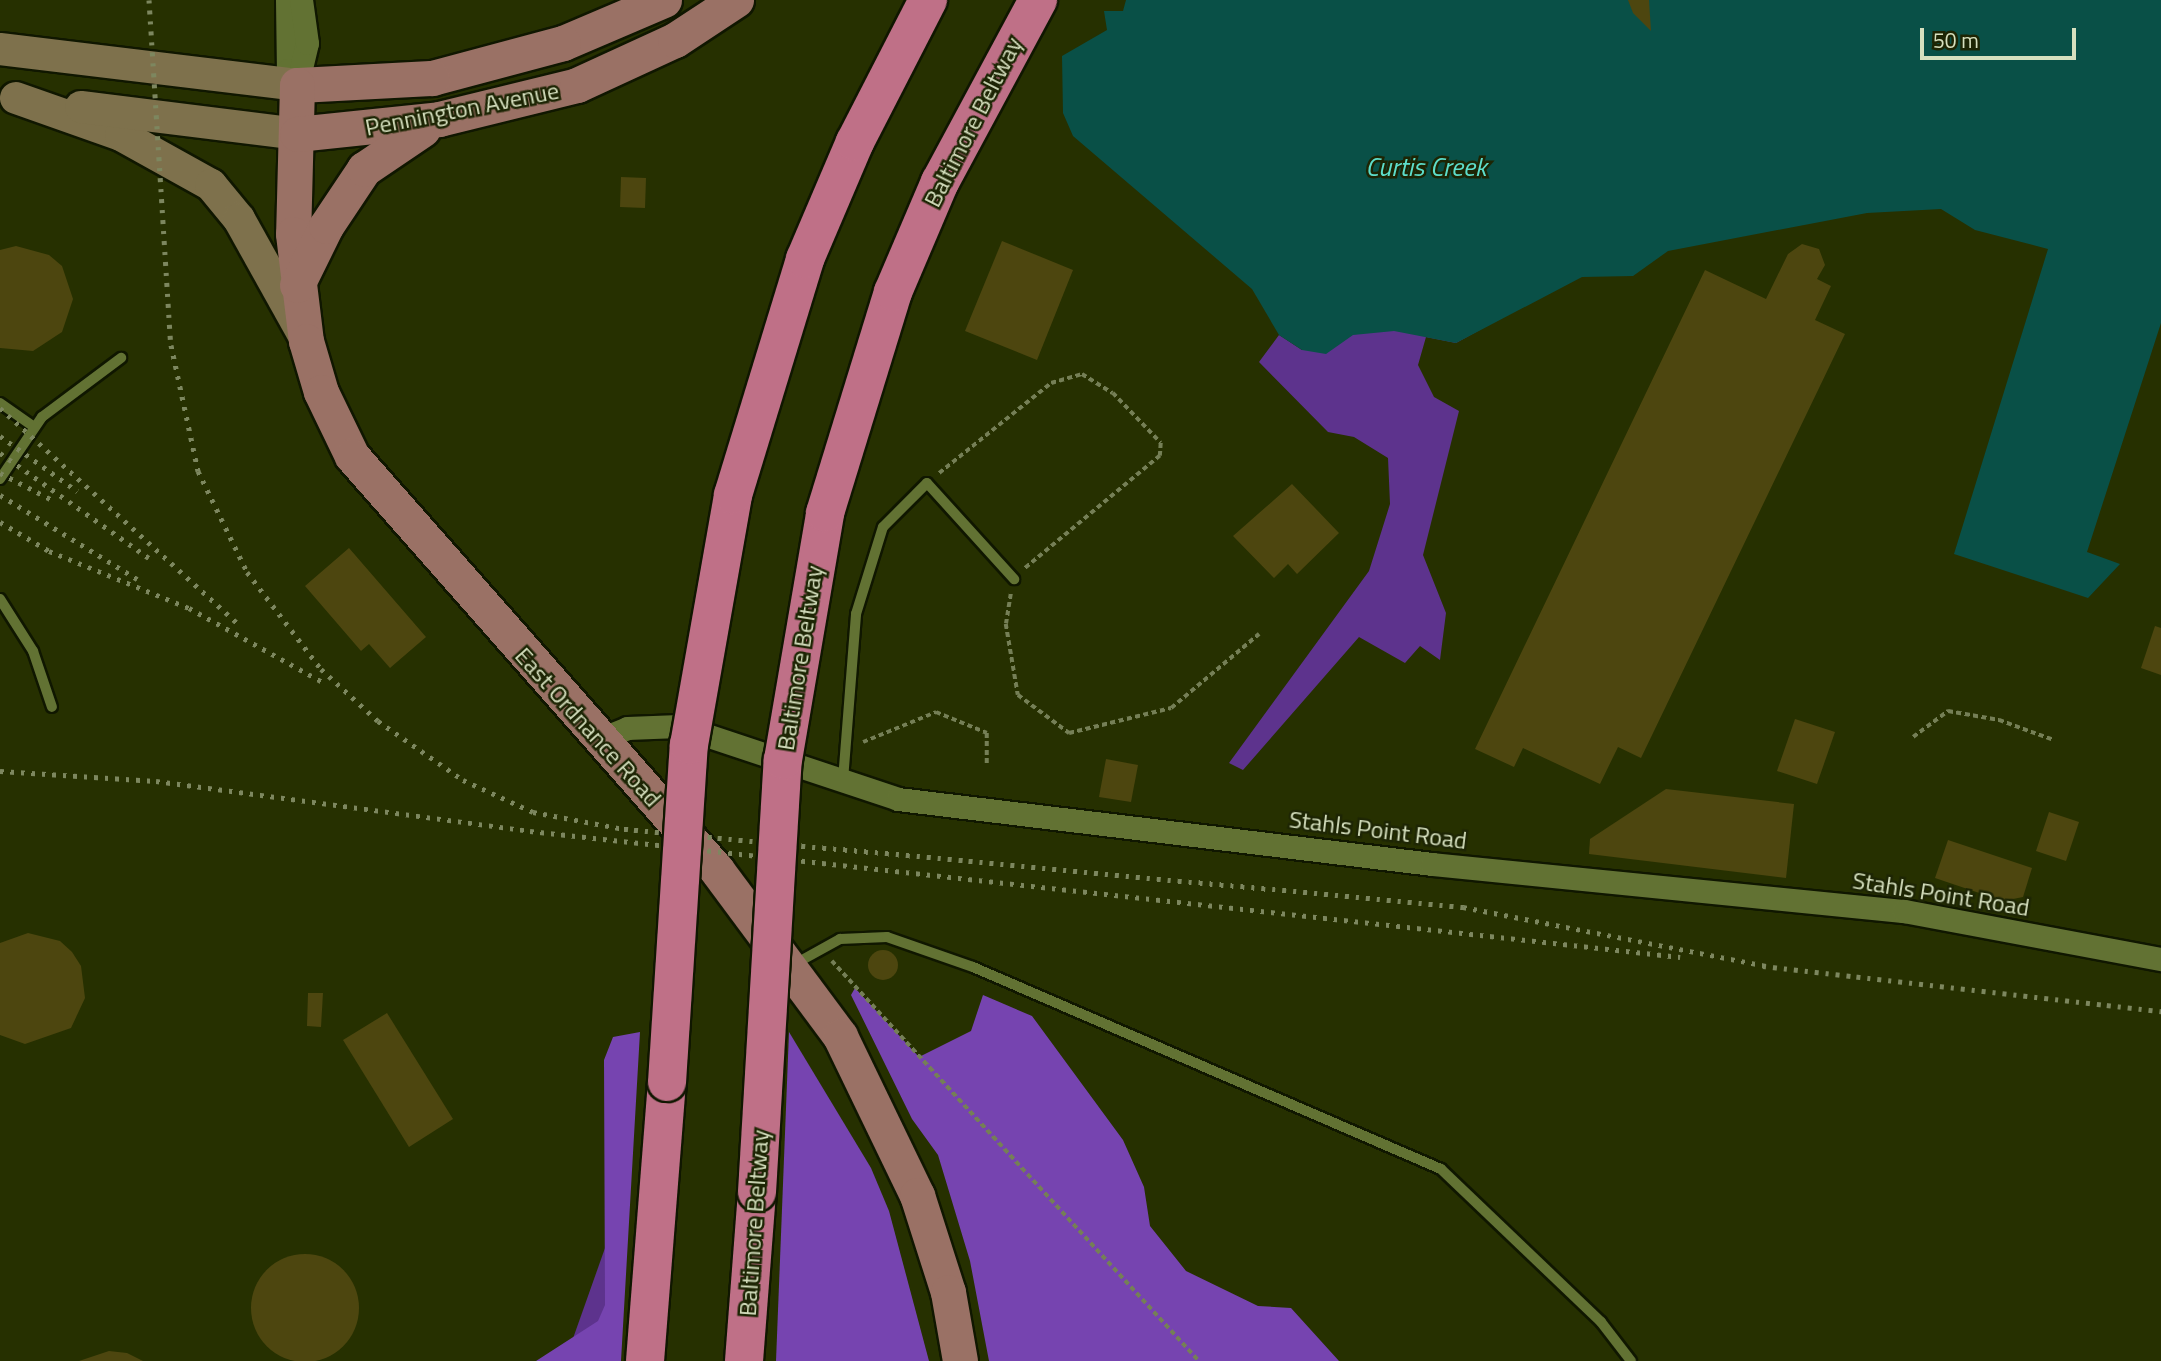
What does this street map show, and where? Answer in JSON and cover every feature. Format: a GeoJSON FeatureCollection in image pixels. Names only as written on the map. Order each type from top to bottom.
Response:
{"type":"FeatureCollection","features":[{"type":"Feature","properties":{"kind":"highway"},"geometry":{"type":"LineString","coordinates":[[645,1361],[689,745],[733,495],[805,260],[855,142],[928,0]]}},
{"type":"Feature","properties":{"kind":"highway","name":"Baltimore Beltway"},"geometry":{"type":"LineString","coordinates":[[744,1361],[783,760],[825,513],[899,279],[977,108],[1038,0]]}},
{"type":"Feature","properties":{"kind":"main road","name":"Pennington Avenue"},"geometry":{"type":"LineString","coordinates":[[0,49],[297,82],[432,78],[618,23],[664,0]]}},
{"type":"Feature","properties":{"kind":"main road","name":"Pennington Avenue"},"geometry":{"type":"LineString","coordinates":[[8,97],[297,134],[439,119],[577,85],[675,40],[736,0]]}},
{"type":"Feature","properties":{"kind":"main road","name":"East Ordnance Road"},"geometry":{"type":"LineString","coordinates":[[297,82],[296,289],[306,341],[321,392],[352,456],[598,740],[806,956],[912,1182],[948,1292],[960,1361]]}},
{"type":"Feature","properties":{"kind":"main road"},"geometry":{"type":"LineString","coordinates":[[8,97],[121,135],[211,186],[239,219],[306,341]]}},
{"type":"Feature","properties":{"kind":"main road"},"geometry":{"type":"LineString","coordinates":[[296,289],[326,226],[364,169],[384,149],[439,119]]}},
{"type":"Feature","properties":{"kind":"street","name":"East Ordnance Road"},"geometry":{"type":"LineString","coordinates":[[287,0],[288,70],[297,82],[305,70],[307,43],[301,0]]}},
{"type":"Feature","properties":{"kind":"street","name":"Stahls Point Road"},"geometry":{"type":"LineString","coordinates":[[598,740],[627,728],[679,726],[842,783],[898,799],[1432,864],[1904,911],[2161,959]]}},
{"type":"Feature","properties":{"kind":"lane"},"geometry":{"type":"LineString","coordinates":[[0,479],[34,427],[121,358]]}},
{"type":"Feature","properties":{"kind":"lane"},"geometry":{"type":"LineString","coordinates":[[0,403],[34,427]]}},
{"type":"Feature","properties":{"kind":"lane"},"geometry":{"type":"LineString","coordinates":[[842,783],[856,614],[883,527],[927,483],[1014,579]]}},
{"type":"Feature","properties":{"kind":"lane"},"geometry":{"type":"LineString","coordinates":[[0,599],[33,651],[52,707]]}},
{"type":"Feature","properties":{"kind":"lane"},"geometry":{"type":"LineString","coordinates":[[806,956],[841,939],[887,937],[973,967],[1441,1169],[1601,1322],[1631,1361]]}},
{"type":"Feature","properties":{"kind":"path"},"geometry":{"type":"LineString","coordinates":[[927,483],[1051,383],[1082,374],[1113,393],[1161,443],[1160,456],[1014,579],[1006,624],[1018,695],[1069,733],[1171,708],[1259,634]]}},
{"type":"Feature","properties":{"kind":"path"},"geometry":{"type":"LineString","coordinates":[[845,757],[871,735],[936,712],[987,733],[987,767]]}},
{"type":"Feature","properties":{"kind":"path"},"geometry":{"type":"LineString","coordinates":[[1913,737],[1948,712],[1999,720],[2054,740]]}},
{"type":"Feature","properties":{"kind":"path"},"geometry":{"type":"LineString","coordinates":[[806,956],[1199,1361]]}},
{"type":"Feature","properties":{"kind":"shaded area"},"geometry":{"type":"Polygon","coordinates":[[[1330,271],[1505,316],[1456,343],[1426,337],[1418,365],[1434,397],[1459,411],[1423,555],[1446,613],[1440,660],[1420,646],[1405,663],[1359,637],[1243,770],[1229,763],[1369,571],[1390,504],[1388,458],[1354,437],[1328,432],[1259,362],[1279,335],[1302,350],[1330,271]]]}},
{"type":"Feature","properties":{"kind":"shaded area"},"geometry":{"type":"Polygon","coordinates":[[[855,988],[919,1057],[971,1031],[983,995],[1032,1016],[1123,1140],[1144,1187],[1150,1226],[1186,1271],[1258,1306],[1291,1308],[1339,1361],[989,1361],[970,1261],[938,1155],[912,1119],[851,995],[855,988]]]}},
{"type":"Feature","properties":{"kind":"shaded area"},"geometry":{"type":"Polygon","coordinates":[[[640,1032],[621,1361],[536,1361],[598,1321],[605,1305],[604,1060],[613,1037],[640,1032]]]}},
{"type":"Feature","properties":{"kind":"shaded area"},"geometry":{"type":"Polygon","coordinates":[[[789,1032],[871,1168],[889,1211],[929,1361],[776,1361],[789,1032]]]}},
{"type":"Feature","properties":{"kind":"shaded area"},"geometry":{"type":"Polygon","coordinates":[[[616,1217],[617,1313],[565,1361],[616,1217]]]}},
{"type":"Feature","properties":{"kind":"water","name":"Curtis Creek"},"geometry":{"type":"Polygon","coordinates":[[[1126,0],[2161,0],[2161,323],[2087,552],[2120,564],[2088,598],[1954,554],[2048,249],[1975,230],[1941,209],[1867,213],[1668,251],[1633,276],[1582,277],[1456,343],[1394,331],[1353,335],[1326,354],[1302,350],[1279,335],[1252,289],[1073,136],[1063,113],[1062,56],[1107,30],[1104,11],[1123,11],[1126,0]]]}},
{"type":"Feature","properties":{"kind":"building"},"geometry":{"type":"Polygon","coordinates":[[[1628,0],[1649,0],[1651,31],[1633,13],[1628,0]]]}},
{"type":"Feature","properties":{"kind":"building"},"geometry":{"type":"Polygon","coordinates":[[[621,177],[646,178],[645,208],[620,207],[621,177]]]}},
{"type":"Feature","properties":{"kind":"building"},"geometry":{"type":"Polygon","coordinates":[[[1002,241],[1073,270],[1037,360],[965,331],[1002,241]]]}},
{"type":"Feature","properties":{"kind":"building"},"geometry":{"type":"Polygon","coordinates":[[[1802,244],[1819,249],[1825,265],[1817,279],[1831,286],[1815,320],[1845,334],[1641,758],[1618,747],[1600,784],[1523,748],[1514,767],[1475,749],[1705,270],[1766,299],[1788,254],[1802,244]]]}},
{"type":"Feature","properties":{"kind":"building"},"geometry":{"type":"Polygon","coordinates":[[[16,246],[49,255],[62,266],[73,299],[62,332],[33,351],[0,348],[0,250],[16,246]]]}},
{"type":"Feature","properties":{"kind":"building"},"geometry":{"type":"Polygon","coordinates":[[[1292,484],[1339,533],[1297,574],[1288,564],[1274,578],[1233,536],[1292,484]]]}},
{"type":"Feature","properties":{"kind":"building"},"geometry":{"type":"Polygon","coordinates":[[[349,548],[426,637],[390,668],[369,644],[361,651],[305,586],[349,548]]]}},
{"type":"Feature","properties":{"kind":"building"},"geometry":{"type":"Polygon","coordinates":[[[2155,626],[2161,628],[2161,675],[2141,668],[2155,626]]]}},
{"type":"Feature","properties":{"kind":"building"},"geometry":{"type":"Polygon","coordinates":[[[1795,719],[1835,732],[1817,784],[1777,771],[1795,719]]]}},
{"type":"Feature","properties":{"kind":"building"},"geometry":{"type":"Polygon","coordinates":[[[1106,759],[1138,765],[1131,802],[1099,797],[1106,759]]]}},
{"type":"Feature","properties":{"kind":"building"},"geometry":{"type":"Polygon","coordinates":[[[1666,789],[1794,804],[1786,878],[1589,854],[1590,839],[1666,789]]]}},
{"type":"Feature","properties":{"kind":"building"},"geometry":{"type":"Polygon","coordinates":[[[2049,812],[2079,822],[2066,861],[2036,851],[2049,812]]]}},
{"type":"Feature","properties":{"kind":"building"},"geometry":{"type":"Polygon","coordinates":[[[1948,840],[2032,868],[2023,897],[2003,901],[1935,878],[1948,840]]]}},
{"type":"Feature","properties":{"kind":"building"},"geometry":{"type":"Polygon","coordinates":[[[28,933],[60,941],[72,952],[81,966],[85,998],[71,1028],[25,1044],[0,1035],[0,943],[28,933]]]}},
{"type":"Feature","properties":{"kind":"building"},"geometry":{"type":"Polygon","coordinates":[[[883,950],[894,954],[898,965],[894,976],[883,980],[872,976],[868,965],[872,954],[883,950]]]}},
{"type":"Feature","properties":{"kind":"building"},"geometry":{"type":"Polygon","coordinates":[[[308,993],[323,993],[321,1027],[307,1026],[308,993]]]}},
{"type":"Feature","properties":{"kind":"building"},"geometry":{"type":"Polygon","coordinates":[[[387,1013],[453,1119],[409,1147],[343,1040],[387,1013]]]}},
{"type":"Feature","properties":{"kind":"building"},"geometry":{"type":"Polygon","coordinates":[[[305,1254],[326,1258],[343,1270],[355,1287],[359,1308],[355,1329],[343,1346],[326,1358],[305,1362],[284,1358],[267,1346],[255,1329],[251,1308],[255,1287],[267,1270],[284,1258],[305,1254]]]}},
{"type":"Feature","properties":{"kind":"building"},"geometry":{"type":"Polygon","coordinates":[[[109,1351],[127,1353],[143,1361],[79,1361],[109,1351]]]}},
{"type":"Feature","properties":{"kind":"railway"},"geometry":{"type":"LineString","coordinates":[[149,0],[171,345],[198,471],[247,572],[321,669],[378,721],[463,780],[533,812],[624,829],[1463,907],[1771,967]]}},
{"type":"Feature","properties":{"kind":"railway"},"geometry":{"type":"LineString","coordinates":[[0,408],[240,626]]}},
{"type":"Feature","properties":{"kind":"railway"},"geometry":{"type":"LineString","coordinates":[[0,436],[77,491]]}},
{"type":"Feature","properties":{"kind":"railway"},"geometry":{"type":"LineString","coordinates":[[0,453],[149,558]]}},
{"type":"Feature","properties":{"kind":"railway"},"geometry":{"type":"LineString","coordinates":[[0,473],[54,501]]}},
{"type":"Feature","properties":{"kind":"railway"},"geometry":{"type":"LineString","coordinates":[[0,495],[137,579]]}},
{"type":"Feature","properties":{"kind":"railway"},"geometry":{"type":"LineString","coordinates":[[0,522],[49,551],[189,608],[326,684]]}},
{"type":"Feature","properties":{"kind":"railway"},"geometry":{"type":"LineString","coordinates":[[0,771],[156,781],[530,831],[1680,957]]}},
{"type":"Feature","properties":{"kind":"railway"},"geometry":{"type":"LineString","coordinates":[[1763,966],[2161,1011]]}}]}
